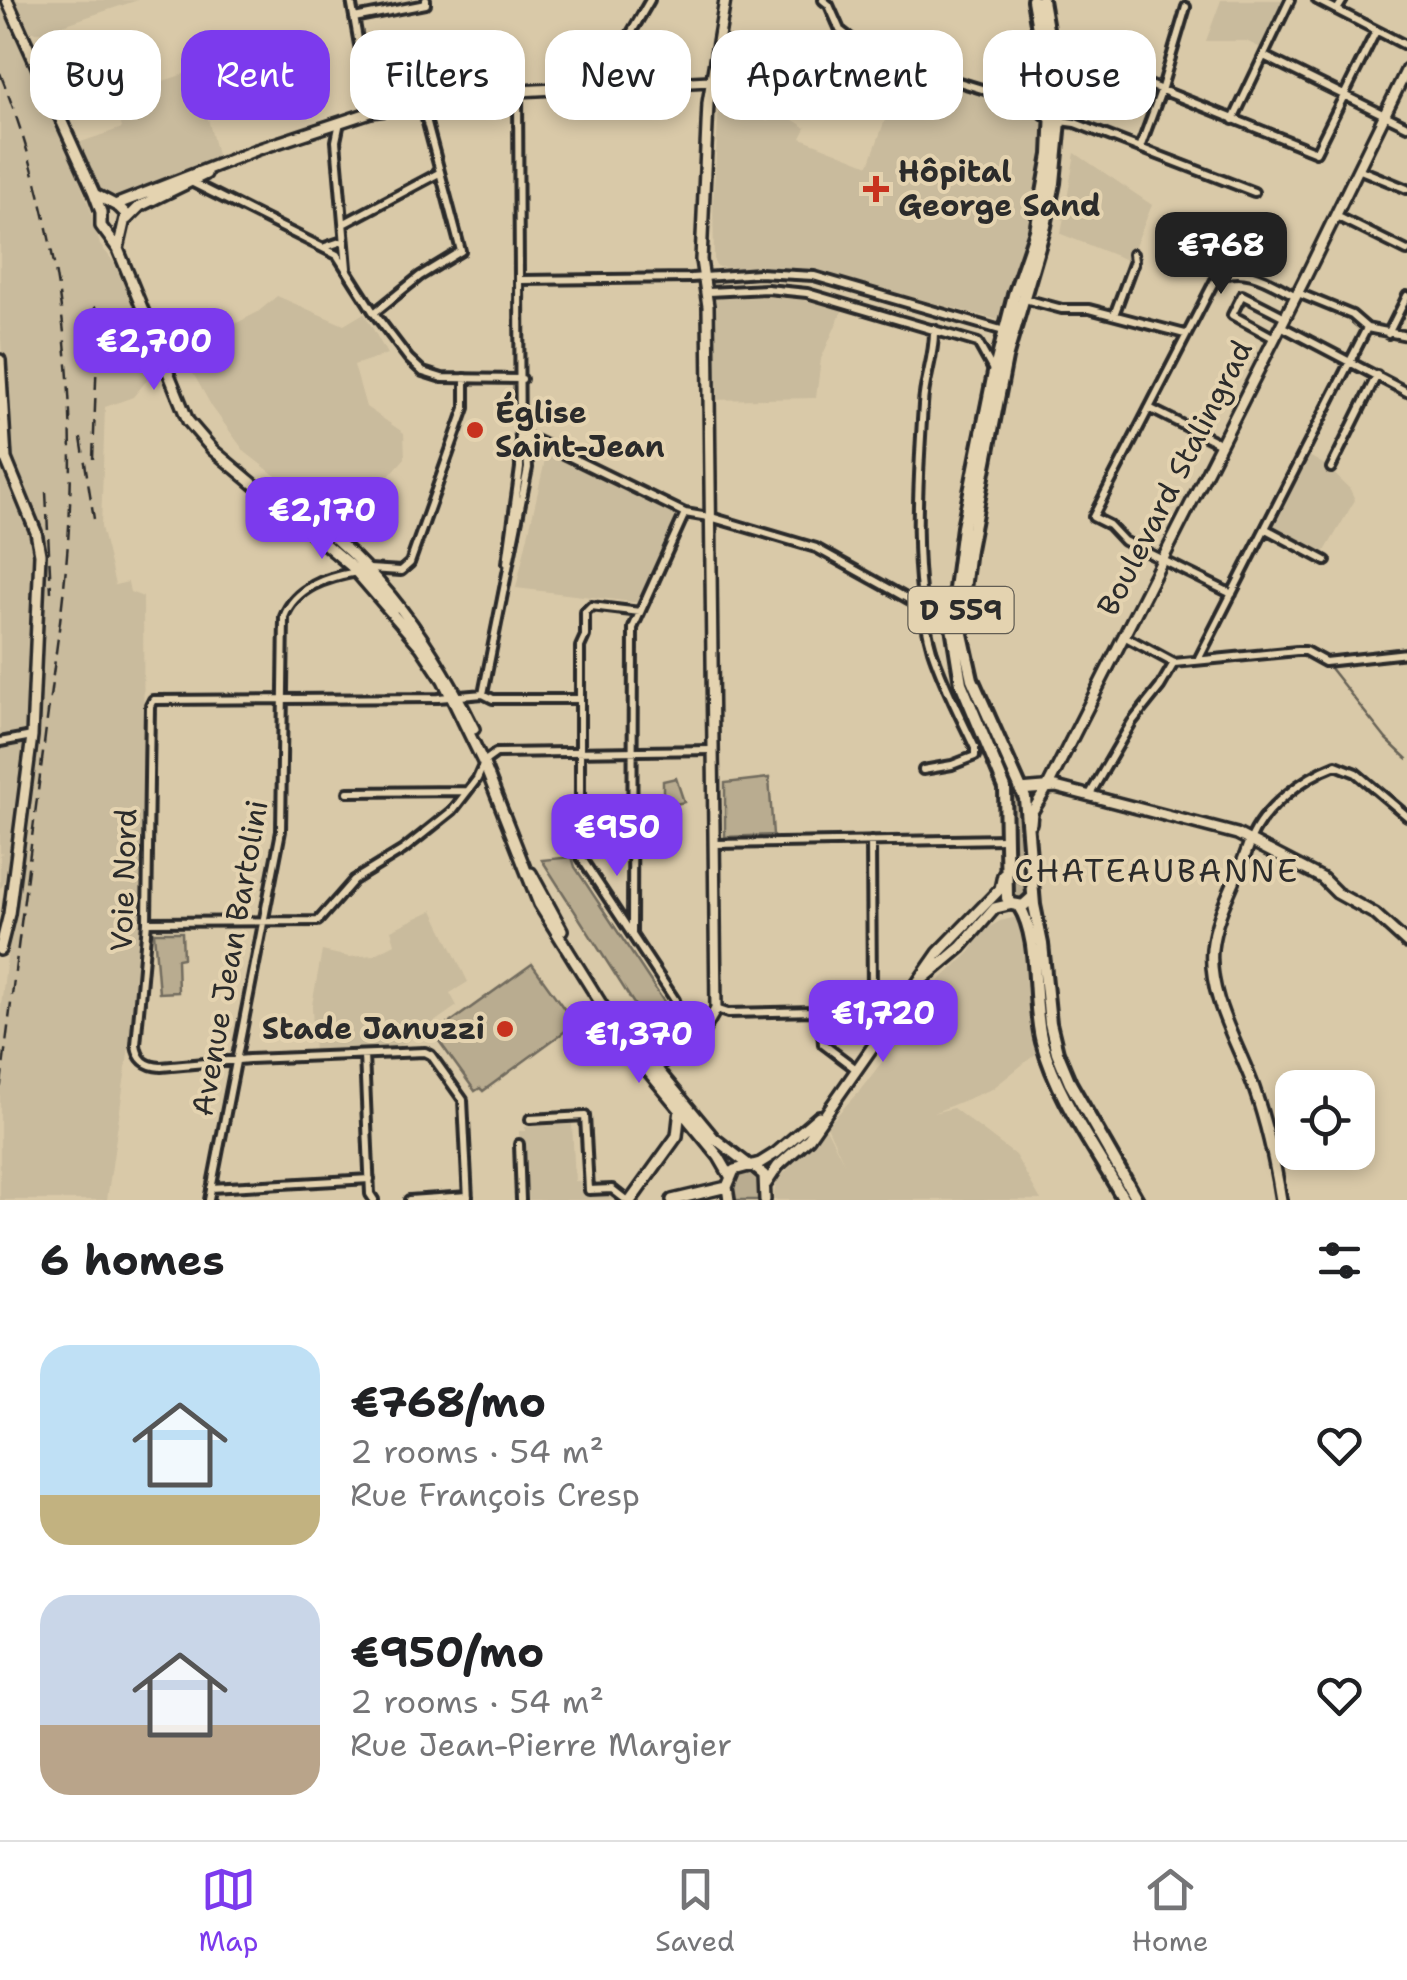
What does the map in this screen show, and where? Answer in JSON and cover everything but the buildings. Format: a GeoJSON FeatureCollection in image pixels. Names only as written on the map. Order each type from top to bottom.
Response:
{"type":"FeatureCollection","features":[{"type":"Feature","properties":{"kind":"main road","name":"D 559"},"geometry":{"type":"LineString","coordinates":[[1036,0],[1042,30]]}},
{"type":"Feature","properties":{"kind":"main road","name":"D 559"},"geometry":{"type":"LineString","coordinates":[[1005,794],[956,666],[951,612],[1001,340],[1019,297],[1042,210],[1056,121]]}},
{"type":"Feature","properties":{"kind":"main road","name":"D 559"},"geometry":{"type":"LineString","coordinates":[[1001,340],[1006,358],[969,548],[962,634],[972,679],[1020,790]]}},
{"type":"Feature","properties":{"kind":"main road"},"geometry":{"type":"LineString","coordinates":[[1124,1200],[1047,1060],[1038,1025],[1029,930],[1007,898],[1005,794],[1012,789],[1020,790],[1025,798],[1033,896],[1057,1052],[1070,1083],[1136,1200]]}},
{"type":"Feature","properties":{"kind":"main road"},"geometry":{"type":"LineString","coordinates":[[1015,905],[1028,904],[1033,896]]}},
{"type":"Feature","properties":{"kind":"street"},"geometry":{"type":"LineString","coordinates":[[7,0],[94,193],[101,212],[99,222],[118,249],[188,421],[213,450],[376,582],[437,658],[540,892],[623,1028],[697,1130],[728,1181],[730,1200]]}},
{"type":"Feature","properties":{"kind":"street"},"geometry":{"type":"LineString","coordinates":[[351,0],[356,30]]}},
{"type":"Feature","properties":{"kind":"street"},"geometry":{"type":"LineString","coordinates":[[354,18],[426,4],[426,0]]}},
{"type":"Feature","properties":{"kind":"street"},"geometry":{"type":"LineString","coordinates":[[633,30],[650,0]]}},
{"type":"Feature","properties":{"kind":"street"},"geometry":{"type":"LineString","coordinates":[[656,1074],[704,1030],[716,1009],[708,292],[701,260],[710,81],[725,0]]}},
{"type":"Feature","properties":{"kind":"street"},"geometry":{"type":"LineString","coordinates":[[823,0],[840,30],[872,56],[983,90]]}},
{"type":"Feature","properties":{"kind":"street"},"geometry":{"type":"LineString","coordinates":[[1233,120],[1290,0]]}},
{"type":"Feature","properties":{"kind":"street"},"geometry":{"type":"LineString","coordinates":[[1317,0],[1407,46]]}},
{"type":"Feature","properties":{"kind":"street"},"geometry":{"type":"LineString","coordinates":[[1337,10],[1343,0]]}},
{"type":"Feature","properties":{"kind":"street"},"geometry":{"type":"LineString","coordinates":[[1140,148],[1162,91],[1186,7]]}},
{"type":"Feature","properties":{"kind":"street"},"geometry":{"type":"LineString","coordinates":[[1156,89],[1316,152],[1376,31]]}},
{"type":"Feature","properties":{"kind":"street"},"geometry":{"type":"LineString","coordinates":[[1264,56],[1407,126]]}},
{"type":"Feature","properties":{"kind":"street","name":"Boulevard Stalingrad"},"geometry":{"type":"LineString","coordinates":[[1030,846],[1032,812],[1164,558],[1407,69]]}},
{"type":"Feature","properties":{"kind":"street"},"geometry":{"type":"LineString","coordinates":[[691,81],[710,81]]}},
{"type":"Feature","properties":{"kind":"street"},"geometry":{"type":"LineString","coordinates":[[691,82],[700,88],[708,103]]}},
{"type":"Feature","properties":{"kind":"street"},"geometry":{"type":"LineString","coordinates":[[101,212],[350,119]]}},
{"type":"Feature","properties":{"kind":"street"},"geometry":{"type":"LineString","coordinates":[[374,314],[420,276],[461,251],[426,120]]}},
{"type":"Feature","properties":{"kind":"street"},"geometry":{"type":"LineString","coordinates":[[506,564],[522,442],[518,120]]}},
{"type":"Feature","properties":{"kind":"street"},"geometry":{"type":"LineString","coordinates":[[1056,121],[1075,123],[1254,192]]}},
{"type":"Feature","properties":{"kind":"street"},"geometry":{"type":"LineString","coordinates":[[340,122],[336,140],[347,270]]}},
{"type":"Feature","properties":{"kind":"street"},"geometry":{"type":"LineString","coordinates":[[324,128],[336,140]]}},
{"type":"Feature","properties":{"kind":"street"},"geometry":{"type":"LineString","coordinates":[[118,249],[126,219],[140,206],[222,164]]}},
{"type":"Feature","properties":{"kind":"street"},"geometry":{"type":"LineString","coordinates":[[1358,169],[1407,188]]}},
{"type":"Feature","properties":{"kind":"street"},"geometry":{"type":"LineString","coordinates":[[209,188],[210,172]]}},
{"type":"Feature","properties":{"kind":"street"},"geometry":{"type":"LineString","coordinates":[[345,223],[439,174]]}},
{"type":"Feature","properties":{"kind":"street"},"geometry":{"type":"LineString","coordinates":[[170,183],[191,182],[209,188],[338,257],[374,314],[423,372],[442,378],[522,379]]}},
{"type":"Feature","properties":{"kind":"street"},"geometry":{"type":"LineString","coordinates":[[94,193],[123,210],[126,219]]}},
{"type":"Feature","properties":{"kind":"street"},"geometry":{"type":"LineString","coordinates":[[1336,216],[1407,251]]}},
{"type":"Feature","properties":{"kind":"street"},"geometry":{"type":"LineString","coordinates":[[108,232],[120,231]]}},
{"type":"Feature","properties":{"kind":"street"},"geometry":{"type":"LineString","coordinates":[[338,257],[345,234]]}},
{"type":"Feature","properties":{"kind":"street"},"geometry":{"type":"LineString","coordinates":[[325,248],[340,242]]}},
{"type":"Feature","properties":{"kind":"street"},"geometry":{"type":"LineString","coordinates":[[338,257],[346,250]]}},
{"type":"Feature","properties":{"kind":"street"},"geometry":{"type":"LineString","coordinates":[[1114,316],[1134,261],[1133,254]]}},
{"type":"Feature","properties":{"kind":"street"},"geometry":{"type":"LineString","coordinates":[[1232,594],[1124,541],[1109,524],[1093,517],[1216,278],[1231,271],[1246,271],[1352,315],[1367,328],[1407,336]]}},
{"type":"Feature","properties":{"kind":"street"},"geometry":{"type":"LineString","coordinates":[[520,280],[800,274],[873,292],[1001,340]]}},
{"type":"Feature","properties":{"kind":"street"},"geometry":{"type":"LineString","coordinates":[[708,292],[798,291],[868,308],[978,343],[1001,340]]}},
{"type":"Feature","properties":{"kind":"street"},"geometry":{"type":"LineString","coordinates":[[868,308],[873,292]]}},
{"type":"Feature","properties":{"kind":"street"},"geometry":{"type":"LineString","coordinates":[[1274,338],[1232,316],[1242,295],[1407,392]]}},
{"type":"Feature","properties":{"kind":"street"},"geometry":{"type":"LineString","coordinates":[[1019,297],[1062,310],[1089,309],[1185,334]]}},
{"type":"Feature","properties":{"kind":"street"},"geometry":{"type":"LineString","coordinates":[[1388,334],[1406,297]]}},
{"type":"Feature","properties":{"kind":"street"},"geometry":{"type":"LineString","coordinates":[[1199,658],[1367,328]]}},
{"type":"Feature","properties":{"kind":"street"},"geometry":{"type":"LineString","coordinates":[[923,770],[975,756],[975,748],[938,666],[920,556],[923,401],[934,350],[934,329]]}},
{"type":"Feature","properties":{"kind":"street"},"geometry":{"type":"LineString","coordinates":[[934,350],[946,333]]}},
{"type":"Feature","properties":{"kind":"street"},"geometry":{"type":"LineString","coordinates":[[978,343],[994,373]]}},
{"type":"Feature","properties":{"kind":"street"},"geometry":{"type":"LineString","coordinates":[[0,360],[6,459],[40,543],[32,736],[9,914],[0,948]]}},
{"type":"Feature","properties":{"kind":"street"},"geometry":{"type":"LineString","coordinates":[[1331,468],[1378,375]]}},
{"type":"Feature","properties":{"kind":"street"},"geometry":{"type":"LineString","coordinates":[[376,582],[406,570],[465,408],[464,378]]}},
{"type":"Feature","properties":{"kind":"street"},"geometry":{"type":"LineString","coordinates":[[1149,408],[1220,444]]}},
{"type":"Feature","properties":{"kind":"street"},"geometry":{"type":"LineString","coordinates":[[522,442],[554,449],[685,513],[816,548],[927,605],[951,612]]}},
{"type":"Feature","properties":{"kind":"street"},"geometry":{"type":"LineString","coordinates":[[483,694],[530,453],[522,442]]}},
{"type":"Feature","properties":{"kind":"street"},"geometry":{"type":"LineString","coordinates":[[530,453],[554,449]]}},
{"type":"Feature","properties":{"kind":"street"},"geometry":{"type":"LineString","coordinates":[[258,488],[324,527],[376,582],[455,697]]}},
{"type":"Feature","properties":{"kind":"street"},"geometry":{"type":"LineString","coordinates":[[632,934],[633,628],[685,513]]}},
{"type":"Feature","properties":{"kind":"street"},"geometry":{"type":"LineString","coordinates":[[1266,528],[1326,560]]}},
{"type":"Feature","properties":{"kind":"street","name":"Avenue Jean Bartolini"},"geometry":{"type":"LineString","coordinates":[[209,1200],[282,813],[282,630],[294,598],[358,567]]}},
{"type":"Feature","properties":{"kind":"street"},"geometry":{"type":"LineString","coordinates":[[927,605],[952,599]]}},
{"type":"Feature","properties":{"kind":"street"},"geometry":{"type":"LineString","coordinates":[[640,612],[586,608],[586,636],[580,647],[580,856],[675,1000]]}},
{"type":"Feature","properties":{"kind":"street"},"geometry":{"type":"LineString","coordinates":[[1123,635],[1174,663],[1304,651],[1325,662],[1407,653]]}},
{"type":"Feature","properties":{"kind":"street"},"geometry":{"type":"LineString","coordinates":[[1089,796],[1132,722],[1174,663]]}},
{"type":"Feature","properties":{"kind":"street"},"geometry":{"type":"LineString","coordinates":[[283,698],[483,694],[492,699],[579,699]]}},
{"type":"Feature","properties":{"kind":"street","name":"Voie Nord"},"geometry":{"type":"LineString","coordinates":[[236,1060],[160,1067],[140,1060],[136,1045],[147,922],[150,708],[153,700],[283,698]]}},
{"type":"Feature","properties":{"kind":"street"},"geometry":{"type":"LineString","coordinates":[[0,742],[32,736]]}},
{"type":"Feature","properties":{"kind":"street"},"geometry":{"type":"LineString","coordinates":[[147,922],[318,921],[354,880],[403,850],[453,810],[485,762],[506,752],[712,750]]}},
{"type":"Feature","properties":{"kind":"street","name":"Boulevard Stalingrad"},"geometry":{"type":"LineString","coordinates":[[1036,789],[1063,756]]}},
{"type":"Feature","properties":{"kind":"street"},"geometry":{"type":"LineString","coordinates":[[485,762],[532,889],[628,1047],[714,1138],[762,1172],[764,1194]]}},
{"type":"Feature","properties":{"kind":"street"},"geometry":{"type":"LineString","coordinates":[[1282,1200],[1261,1108],[1218,1001],[1212,973],[1216,930],[1257,826],[1282,799],[1336,766],[1356,774],[1407,816]]}},
{"type":"Feature","properties":{"kind":"street"},"geometry":{"type":"LineString","coordinates":[[1020,790],[1048,786],[1210,826],[1250,840],[1322,878],[1337,894],[1375,914],[1407,943]]}},
{"type":"Feature","properties":{"kind":"street"},"geometry":{"type":"LineString","coordinates":[[348,792],[468,791]]}},
{"type":"Feature","properties":{"kind":"street"},"geometry":{"type":"LineString","coordinates":[[713,844],[1005,839]]}},
{"type":"Feature","properties":{"kind":"street"},"geometry":{"type":"LineString","coordinates":[[871,841],[872,998],[893,1017]]}},
{"type":"Feature","properties":{"kind":"street"},"geometry":{"type":"LineString","coordinates":[[764,1194],[778,1166],[809,1138],[938,952],[1000,890],[1006,858]]}},
{"type":"Feature","properties":{"kind":"street"},"geometry":{"type":"LineString","coordinates":[[918,983],[961,947],[995,908],[1015,905]]}},
{"type":"Feature","properties":{"kind":"street"},"geometry":{"type":"LineString","coordinates":[[716,1009],[815,1011],[821,1018],[823,1044],[856,1069]]}},
{"type":"Feature","properties":{"kind":"street"},"geometry":{"type":"LineString","coordinates":[[236,1060],[425,1052],[431,1055],[462,1100],[468,1198],[410,1200]]}},
{"type":"Feature","properties":{"kind":"street"},"geometry":{"type":"LineString","coordinates":[[364,1055],[370,1194],[374,1200]]}},
{"type":"Feature","properties":{"kind":"street"},"geometry":{"type":"LineString","coordinates":[[672,1200],[728,1181],[739,1167],[751,1165],[786,1146],[828,1108]]}},
{"type":"Feature","properties":{"kind":"street"},"geometry":{"type":"LineString","coordinates":[[530,1118],[585,1116],[589,1190],[612,1190],[634,1198],[677,1136],[680,1109]]}},
{"type":"Feature","properties":{"kind":"street"},"geometry":{"type":"LineString","coordinates":[[677,1136],[697,1130]]}},
{"type":"Feature","properties":{"kind":"street"},"geometry":{"type":"LineString","coordinates":[[519,1144],[521,1200]]}},
{"type":"Feature","properties":{"kind":"street"},"geometry":{"type":"LineString","coordinates":[[212,1188],[370,1180]]}},
{"type":"Feature","properties":{"kind":"shaded area"},"geometry":{"type":"Polygon","coordinates":[[[0,0],[30,65],[30,120],[56,120],[100,245],[114,262],[162,373],[148,379],[133,397],[105,407],[101,527],[115,585],[128,582],[130,592],[143,597],[144,786],[137,991],[107,1200],[0,1200],[0,1013],[35,737],[47,544],[10,460],[0,325],[0,0]]]}},
{"type":"Feature","properties":{"kind":"shaded area"},"geometry":{"type":"Polygon","coordinates":[[[15,0],[138,0],[48,30],[30,30],[15,0]]]}},
{"type":"Feature","properties":{"kind":"shaded area"},"geometry":{"type":"Polygon","coordinates":[[[1221,0],[1283,0],[1261,48],[1246,41],[1206,41],[1221,0]]]}},
{"type":"Feature","properties":{"kind":"shaded area"},"geometry":{"type":"Polygon","coordinates":[[[181,75],[181,120],[208,120],[218,159],[125,197],[109,196],[98,188],[78,143],[122,128],[120,120],[161,120],[161,82],[181,75]]]}},
{"type":"Feature","properties":{"kind":"shaded area","name":"Hôpital George Sand"},"geometry":{"type":"Polygon","coordinates":[[[963,88],[983,95],[983,120],[1042,120],[1044,151],[1036,211],[1002,321],[820,273],[718,267],[714,262],[718,120],[794,120],[806,128],[801,138],[869,165],[885,120],[963,120],[963,88]]]}},
{"type":"Feature","properties":{"kind":"shaded area"},"geometry":{"type":"Polygon","coordinates":[[[1075,153],[1152,205],[1129,261],[1061,234],[1075,153]]]}},
{"type":"Feature","properties":{"kind":"shaded area"},"geometry":{"type":"Polygon","coordinates":[[[277,296],[344,325],[364,313],[387,354],[354,365],[366,407],[404,433],[405,458],[343,528],[245,452],[212,407],[181,352],[258,312],[277,296]]]}},
{"type":"Feature","properties":{"kind":"shaded area"},"geometry":{"type":"Polygon","coordinates":[[[708,298],[798,299],[843,309],[821,359],[816,398],[709,400],[708,298]]]}},
{"type":"Feature","properties":{"kind":"shaded area"},"geometry":{"type":"Polygon","coordinates":[[[0,440],[1,461],[34,546],[28,723],[13,839],[0,888],[3,853],[0,440]]]}},
{"type":"Feature","properties":{"kind":"shaded area"},"geometry":{"type":"Polygon","coordinates":[[[554,449],[685,513],[641,603],[516,588],[546,456],[554,449]]]}},
{"type":"Feature","properties":{"kind":"shaded area"},"geometry":{"type":"Polygon","coordinates":[[[1309,456],[1325,465],[1350,489],[1355,500],[1324,553],[1271,528],[1309,456]]]}},
{"type":"Feature","properties":{"kind":"shaded area"},"geometry":{"type":"Polygon","coordinates":[[[676,778],[684,802],[663,807],[663,781],[676,778]]]}},
{"type":"Feature","properties":{"kind":"shaded area"},"geometry":{"type":"Polygon","coordinates":[[[769,778],[773,835],[725,837],[725,783],[769,778]]]}},
{"type":"Feature","properties":{"kind":"shaded area"},"geometry":{"type":"Polygon","coordinates":[[[1012,789],[1020,790],[1031,901],[1012,904],[1005,794],[1012,789]]]}},
{"type":"Feature","properties":{"kind":"shaded area"},"geometry":{"type":"Polygon","coordinates":[[[572,857],[672,1014],[650,1029],[542,860],[572,857]]]}},
{"type":"Feature","properties":{"kind":"shaded area"},"geometry":{"type":"Polygon","coordinates":[[[433,910],[468,982],[450,993],[457,1006],[389,1054],[314,1057],[312,1005],[322,951],[349,957],[374,955],[395,944],[391,930],[433,910]]]}},
{"type":"Feature","properties":{"kind":"shaded area"},"geometry":{"type":"Polygon","coordinates":[[[1017,917],[1023,930],[1037,1053],[992,1089],[933,1113],[953,1108],[1015,1155],[1041,1200],[773,1200],[776,1182],[826,1128],[844,1163],[827,1126],[902,1036],[930,989],[970,952],[983,931],[1017,917]]]}},
{"type":"Feature","properties":{"kind":"shaded area"},"geometry":{"type":"Polygon","coordinates":[[[154,932],[182,932],[183,958],[177,959],[178,992],[159,993],[154,932]]]}},
{"type":"Feature","properties":{"kind":"shaded area","name":"Stade Januzzi"},"geometry":{"type":"Polygon","coordinates":[[[532,964],[575,1024],[483,1091],[475,1091],[434,1034],[532,964]]]}},
{"type":"Feature","properties":{"kind":"shaded area"},"geometry":{"type":"Polygon","coordinates":[[[572,1124],[575,1181],[589,1181],[590,1190],[612,1189],[623,1197],[521,1200],[519,1131],[525,1131],[525,1127],[572,1124]]]}},
{"type":"Feature","properties":{"kind":"shaded area"},"geometry":{"type":"Polygon","coordinates":[[[759,1168],[765,1194],[761,1200],[730,1200],[731,1174],[759,1168]]]}},
{"type":"Feature","properties":{"kind":"waterway"},"geometry":{"type":"LineString","coordinates":[[1326,663],[1386,739],[1407,759]]}},
{"type":"Feature","properties":{"kind":"railway"},"geometry":{"type":"LineString","coordinates":[[0,73],[37,186],[50,245],[67,363],[71,482],[63,595],[0,1092]]}},
{"type":"Feature","properties":{"kind":"railway"},"geometry":{"type":"LineString","coordinates":[[93,459],[95,305]]}},
{"type":"Feature","properties":{"kind":"railway"},"geometry":{"type":"LineString","coordinates":[[81,438],[94,519]]}},
{"type":"Feature","properties":{"kind":"railway"},"geometry":{"type":"LineString","coordinates":[[46,492],[51,592]]}},
{"type":"Feature","properties":{"kind":"place","name":"Hôpital George Sand"},"geometry":{"type":"Point","coordinates":[876,189]}},
{"type":"Feature","properties":{"kind":"place","name":"Église Saint-Jean"},"geometry":{"type":"Point","coordinates":[475,430]}},
{"type":"Feature","properties":{"kind":"place","name":"Stade Januzzi"},"geometry":{"type":"Point","coordinates":[505,1029]}},
{"type":"Feature","properties":{"kind":"district","name":"CHATEAUBANNE"},"geometry":{"type":"Point","coordinates":[1157,871]}}]}
